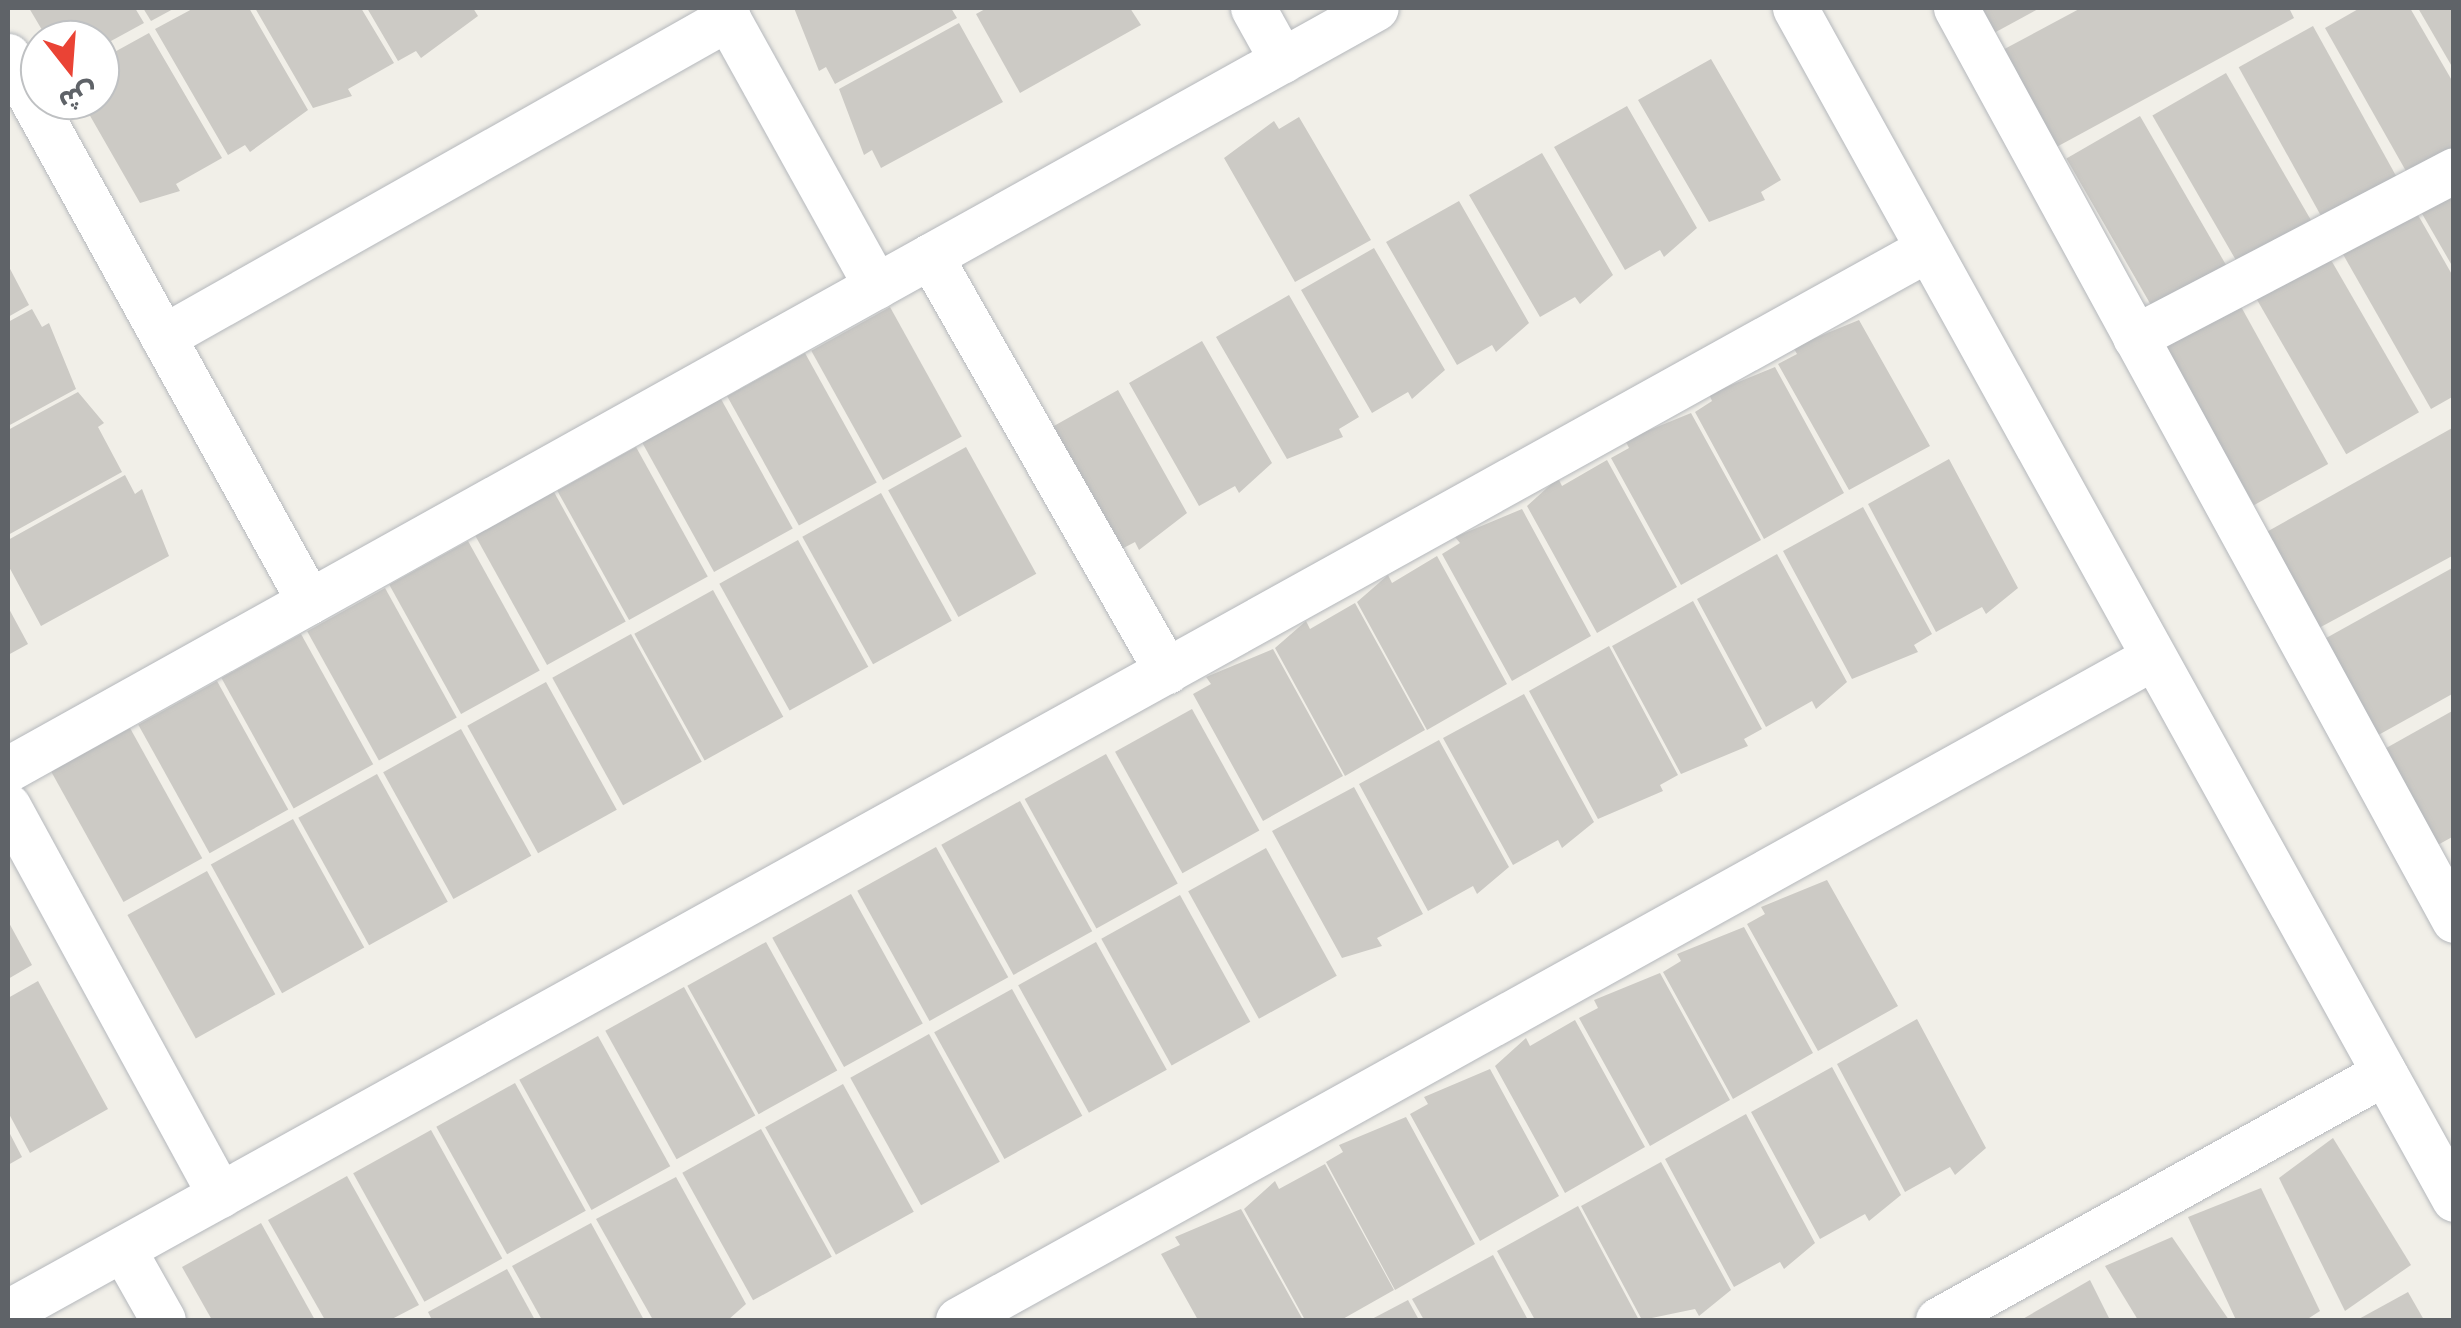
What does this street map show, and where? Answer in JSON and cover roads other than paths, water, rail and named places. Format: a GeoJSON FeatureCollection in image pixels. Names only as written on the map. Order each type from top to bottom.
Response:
{"type":"FeatureCollection","features":[{"type":"Feature","properties":{"kind":"street"},"geometry":{"type":"LineString","coordinates":[[1253,8],[1282,60]]}},
{"type":"Feature","properties":{"kind":"street"},"geometry":{"type":"LineString","coordinates":[[8,769],[1376,8]]}},
{"type":"Feature","properties":{"kind":"street"},"geometry":{"type":"LineString","coordinates":[[1794,8],[2454,1199]]}},
{"type":"Feature","properties":{"kind":"street"},"geometry":{"type":"LineString","coordinates":[[1956,8],[2454,920]]}},
{"type":"Feature","properties":{"kind":"street"},"geometry":{"type":"LineString","coordinates":[[164,338],[725,13],[876,286]]}},
{"type":"Feature","properties":{"kind":"street"},"geometry":{"type":"LineString","coordinates":[[8,56],[309,601]]}},
{"type":"Feature","properties":{"kind":"street"},"geometry":{"type":"LineString","coordinates":[[2135,337],[2454,170]]}},
{"type":"Feature","properties":{"kind":"street"},"geometry":{"type":"LineString","coordinates":[[8,1312],[1927,249]]}},
{"type":"Feature","properties":{"kind":"street"},"geometry":{"type":"LineString","coordinates":[[930,256],[1166,671]]}},
{"type":"Feature","properties":{"kind":"street"},"geometry":{"type":"LineString","coordinates":[[958,1320],[2152,658]]}},
{"type":"Feature","properties":{"kind":"street"},"geometry":{"type":"LineString","coordinates":[[8,806],[220,1195]]}},
{"type":"Feature","properties":{"kind":"street"},"geometry":{"type":"LineString","coordinates":[[1938,1320],[2384,1073]]}},
{"type":"Feature","properties":{"kind":"street"},"geometry":{"type":"LineString","coordinates":[[123,1249],[163,1320]]}}]}
